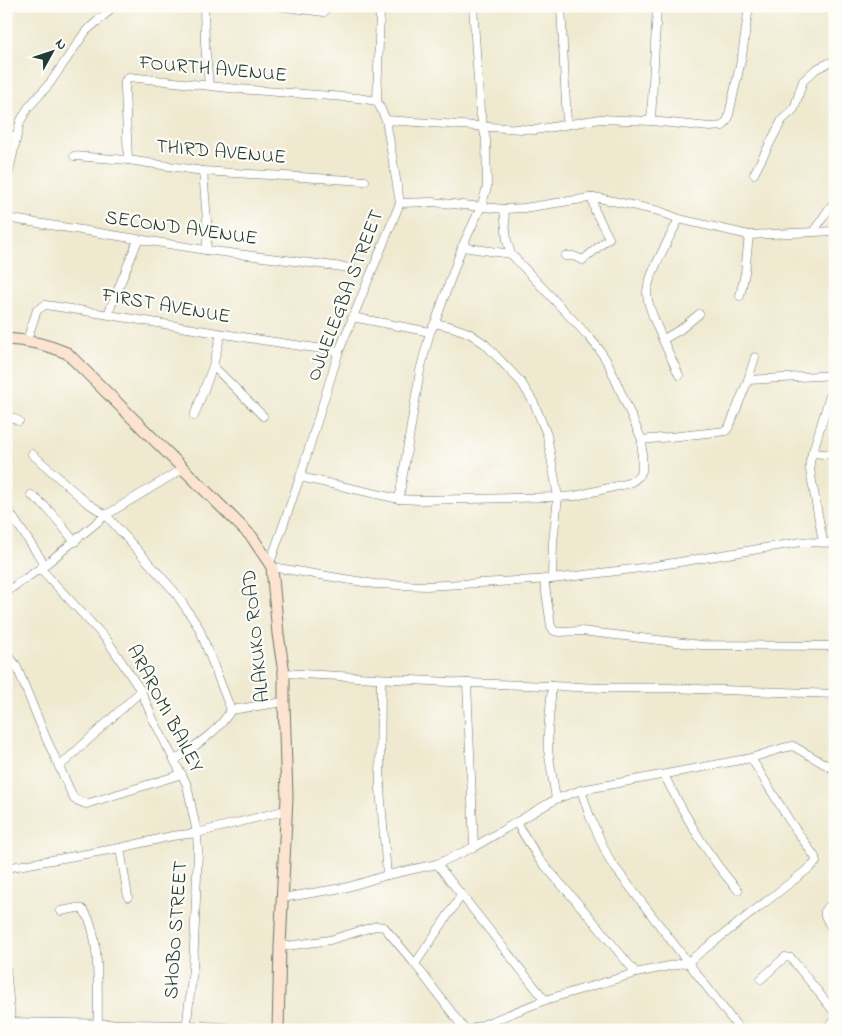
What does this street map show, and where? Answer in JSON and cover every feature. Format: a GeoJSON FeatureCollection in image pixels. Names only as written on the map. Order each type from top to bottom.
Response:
{"type":"FeatureCollection","features":[{"type":"Feature","properties":{"kind":"main road","name":"ALAKUKO ROAD"},"geometry":{"type":"LineString","coordinates":[[6,339],[27,340],[46,344],[67,353],[252,537],[271,565],[284,673],[287,768],[278,1030]]}},
{"type":"Feature","properties":{"kind":"street"},"geometry":{"type":"LineString","coordinates":[[6,185],[20,122],[28,108],[50,83],[86,31],[108,12],[111,6]]}},
{"type":"Feature","properties":{"kind":"street"},"geometry":{"type":"LineString","coordinates":[[204,6],[209,85]]}},
{"type":"Feature","properties":{"kind":"street"},"geometry":{"type":"LineString","coordinates":[[277,6],[324,12]]}},
{"type":"Feature","properties":{"kind":"street"},"geometry":{"type":"LineString","coordinates":[[371,6],[377,7]]}},
{"type":"Feature","properties":{"kind":"street"},"geometry":{"type":"LineString","coordinates":[[399,499],[420,370],[430,332],[435,323],[462,247],[481,207],[487,188],[486,140],[480,111],[473,6]]}},
{"type":"Feature","properties":{"kind":"street"},"geometry":{"type":"LineString","coordinates":[[561,6],[567,124]]}},
{"type":"Feature","properties":{"kind":"street"},"geometry":{"type":"LineString","coordinates":[[651,121],[657,6]]}},
{"type":"Feature","properties":{"kind":"street"},"geometry":{"type":"LineString","coordinates":[[386,120],[535,130],[600,119],[651,121],[710,127],[723,126],[726,124],[742,56],[749,6]]}},
{"type":"Feature","properties":{"kind":"street","name":"OJUELEGBA STREET"},"geometry":{"type":"LineString","coordinates":[[271,565],[339,351],[400,203],[386,120],[377,101],[380,11],[377,7]]}},
{"type":"Feature","properties":{"kind":"street"},"geometry":{"type":"LineString","coordinates":[[754,174],[782,120],[794,109],[802,81],[816,69],[835,60]]}},
{"type":"Feature","properties":{"kind":"street","name":"FOURTH AVENUE"},"geometry":{"type":"LineString","coordinates":[[128,160],[125,81],[129,77],[377,101]]}},
{"type":"Feature","properties":{"kind":"street"},"geometry":{"type":"LineString","coordinates":[[6,130],[16,140]]}},
{"type":"Feature","properties":{"kind":"street","name":"THIRD AVENUE"},"geometry":{"type":"LineString","coordinates":[[74,156],[128,160],[203,171],[365,182]]}},
{"type":"Feature","properties":{"kind":"street"},"geometry":{"type":"LineString","coordinates":[[203,171],[208,233],[206,250]]}},
{"type":"Feature","properties":{"kind":"street"},"geometry":{"type":"LineString","coordinates":[[565,256],[572,256],[582,260],[609,238],[595,211],[592,198]]}},
{"type":"Feature","properties":{"kind":"street"},"geometry":{"type":"LineString","coordinates":[[400,203],[432,202],[504,209],[599,198],[659,211],[679,219],[749,235],[835,231]]}},
{"type":"Feature","properties":{"kind":"street"},"geometry":{"type":"LineString","coordinates":[[813,232],[835,200]]}},
{"type":"Feature","properties":{"kind":"street"},"geometry":{"type":"LineString","coordinates":[[300,477],[399,499],[419,500],[575,496],[633,481],[640,476],[642,471],[642,440],[608,363],[599,349],[511,254],[507,241],[504,209]]}},
{"type":"Feature","properties":{"kind":"street","name":"SECOND AVENUE"},"geometry":{"type":"LineString","coordinates":[[6,218],[206,250],[351,268]]}},
{"type":"Feature","properties":{"kind":"street"},"geometry":{"type":"LineString","coordinates":[[679,219],[650,280],[647,292],[652,313],[679,375]]}},
{"type":"Feature","properties":{"kind":"street"},"geometry":{"type":"LineString","coordinates":[[740,296],[749,235]]}},
{"type":"Feature","properties":{"kind":"street"},"geometry":{"type":"LineString","coordinates":[[108,314],[138,240]]}},
{"type":"Feature","properties":{"kind":"street"},"geometry":{"type":"LineString","coordinates":[[462,247],[511,254]]}},
{"type":"Feature","properties":{"kind":"street","name":"FIRST AVENUE"},"geometry":{"type":"LineString","coordinates":[[27,340],[37,310],[45,305],[339,351]]}},
{"type":"Feature","properties":{"kind":"street"},"geometry":{"type":"LineString","coordinates":[[664,339],[681,329],[699,314]]}},
{"type":"Feature","properties":{"kind":"street"},"geometry":{"type":"LineString","coordinates":[[352,317],[430,332]]}},
{"type":"Feature","properties":{"kind":"street"},"geometry":{"type":"LineString","coordinates":[[435,323],[469,333],[485,344],[521,382],[534,403],[547,435],[558,497],[548,579],[551,626],[554,631],[581,631],[701,645],[835,646]]}},
{"type":"Feature","properties":{"kind":"street"},"geometry":{"type":"LineString","coordinates":[[194,416],[213,366],[221,334]]}},
{"type":"Feature","properties":{"kind":"street"},"geometry":{"type":"LineString","coordinates":[[642,440],[726,431],[748,380],[755,357]]}},
{"type":"Feature","properties":{"kind":"street"},"geometry":{"type":"LineString","coordinates":[[213,366],[263,416]]}},
{"type":"Feature","properties":{"kind":"street"},"geometry":{"type":"LineString","coordinates":[[748,380],[835,375]]}},
{"type":"Feature","properties":{"kind":"street"},"geometry":{"type":"LineString","coordinates":[[823,542],[810,470],[812,453],[835,379]]}},
{"type":"Feature","properties":{"kind":"street"},"geometry":{"type":"LineString","coordinates":[[6,415],[19,421]]}},
{"type":"Feature","properties":{"kind":"street"},"geometry":{"type":"LineString","coordinates":[[812,453],[835,455]]}},
{"type":"Feature","properties":{"kind":"street"},"geometry":{"type":"LineString","coordinates":[[32,454],[86,502],[106,515],[186,606],[199,628],[231,710]]}},
{"type":"Feature","properties":{"kind":"street"},"geometry":{"type":"LineString","coordinates":[[6,592],[75,542],[106,515],[184,468]]}},
{"type":"Feature","properties":{"kind":"street"},"geometry":{"type":"LineString","coordinates":[[31,495],[50,510],[75,542]]}},
{"type":"Feature","properties":{"kind":"street","name":"ARAROMI BAILEY"},"geometry":{"type":"LineString","coordinates":[[6,507],[43,566],[108,640],[141,692],[182,774],[190,797],[198,833]]}},
{"type":"Feature","properties":{"kind":"street"},"geometry":{"type":"LineString","coordinates":[[271,565],[386,585],[426,586],[548,579],[649,567],[802,542],[835,542]]}},
{"type":"Feature","properties":{"kind":"street"},"geometry":{"type":"LineString","coordinates":[[6,653],[16,665],[70,795],[74,799],[86,804],[182,774]]}},
{"type":"Feature","properties":{"kind":"street"},"geometry":{"type":"LineString","coordinates":[[284,673],[467,683],[835,694]]}},
{"type":"Feature","properties":{"kind":"street"},"geometry":{"type":"LineString","coordinates":[[381,678],[380,788],[387,875]]}},
{"type":"Feature","properties":{"kind":"street"},"geometry":{"type":"LineString","coordinates":[[467,683],[474,847]]}},
{"type":"Feature","properties":{"kind":"street"},"geometry":{"type":"LineString","coordinates":[[552,686],[548,747],[556,799]]}},
{"type":"Feature","properties":{"kind":"street"},"geometry":{"type":"LineString","coordinates":[[59,767],[141,692]]}},
{"type":"Feature","properties":{"kind":"street"},"geometry":{"type":"LineString","coordinates":[[175,760],[214,731],[231,710],[284,702]]}},
{"type":"Feature","properties":{"kind":"street"},"geometry":{"type":"LineString","coordinates":[[282,898],[329,891],[437,864],[474,847],[556,799],[581,790],[751,758],[793,746],[835,770]]}},
{"type":"Feature","properties":{"kind":"street"},"geometry":{"type":"LineString","coordinates":[[470,1030],[546,1000],[636,973],[688,962],[816,862],[815,856],[789,820],[751,758]]}},
{"type":"Feature","properties":{"kind":"street"},"geometry":{"type":"LineString","coordinates":[[664,775],[685,816],[738,890]]}},
{"type":"Feature","properties":{"kind":"street"},"geometry":{"type":"LineString","coordinates":[[581,790],[590,817],[610,861],[740,1030]]}},
{"type":"Feature","properties":{"kind":"street"},"geometry":{"type":"LineString","coordinates":[[6,868],[198,833],[287,810]]}},
{"type":"Feature","properties":{"kind":"street"},"geometry":{"type":"LineString","coordinates":[[516,822],[539,859],[636,973]]}},
{"type":"Feature","properties":{"kind":"street","name":"SHOBO STREET"},"geometry":{"type":"LineString","coordinates":[[186,1028],[196,916],[198,833]]}},
{"type":"Feature","properties":{"kind":"street"},"geometry":{"type":"LineString","coordinates":[[120,848],[128,897]]}},
{"type":"Feature","properties":{"kind":"street"},"geometry":{"type":"LineString","coordinates":[[437,864],[546,1000]]}},
{"type":"Feature","properties":{"kind":"street"},"geometry":{"type":"LineString","coordinates":[[415,964],[461,896]]}},
{"type":"Feature","properties":{"kind":"street"},"geometry":{"type":"LineString","coordinates":[[835,901],[825,910],[825,916],[835,935]]}},
{"type":"Feature","properties":{"kind":"street"},"geometry":{"type":"LineString","coordinates":[[62,911],[82,909],[88,917],[97,963],[98,1027]]}},
{"type":"Feature","properties":{"kind":"street"},"geometry":{"type":"LineString","coordinates":[[280,947],[330,940],[376,926],[382,926],[386,928],[415,964],[465,1030]]}},
{"type":"Feature","properties":{"kind":"street"},"geometry":{"type":"LineString","coordinates":[[761,979],[785,957],[791,958],[835,1013]]}},
{"type":"Feature","properties":{"kind":"street"},"geometry":{"type":"LineString","coordinates":[[6,968],[10,1024],[278,1030]]}},
{"type":"Feature","properties":{"kind":"street"},"geometry":{"type":"LineString","coordinates":[[823,1030],[835,1020]]}}]}
